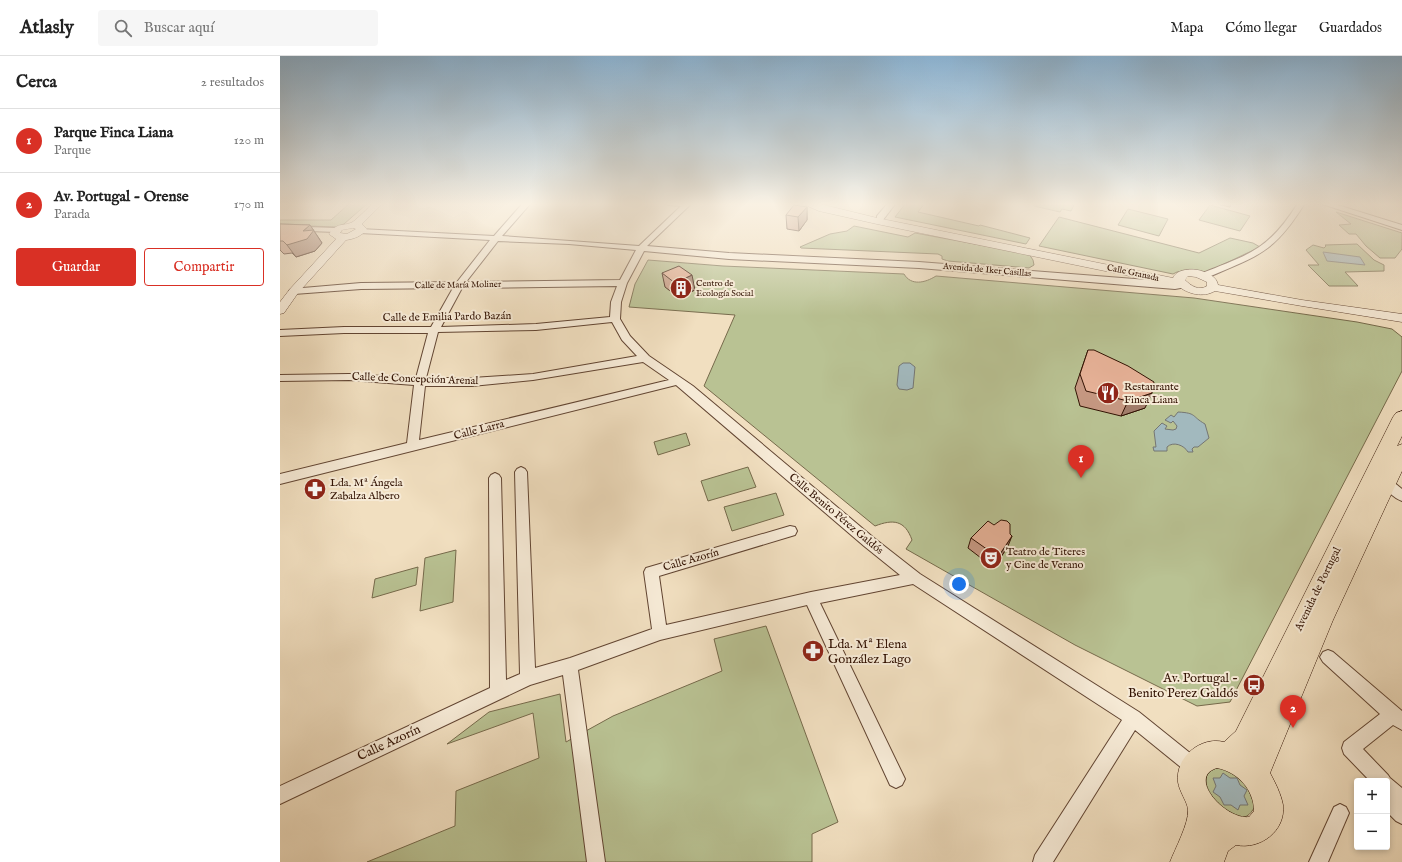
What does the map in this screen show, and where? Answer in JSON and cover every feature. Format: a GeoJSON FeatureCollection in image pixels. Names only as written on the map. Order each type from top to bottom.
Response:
{"type":"FeatureCollection","features":[{"type":"Feature","properties":{"kind":"main road","name":"Avenida de Portugal"},"geometry":{"type":"LineString","coordinates":[[1229,756],[1245,740],[1402,417]]}},
{"type":"Feature","properties":{"kind":"main road","name":"Avenida de Portugal"},"geometry":{"type":"LineString","coordinates":[[1255,775],[1392,492],[1402,451]]}},
{"type":"Feature","properties":{"kind":"main road"},"geometry":{"type":"LineString","coordinates":[[1218,754],[1229,756],[1247,767],[1264,788],[1268,801],[1268,813],[1264,823],[1256,830],[1244,832],[1231,830],[1211,817],[1196,798],[1192,787],[1192,776],[1194,767],[1199,760],[1207,755],[1218,754]]}},
{"type":"Feature","properties":{"kind":"main road"},"geometry":{"type":"LineString","coordinates":[[1203,808],[1199,829],[1203,862]]}},
{"type":"Feature","properties":{"kind":"main road"},"geometry":{"type":"LineString","coordinates":[[1203,862],[1218,840],[1231,830]]}},
{"type":"Feature","properties":{"kind":"street"},"geometry":{"type":"LineString","coordinates":[[280,310],[334,241]]}},
{"type":"Feature","properties":{"kind":"street"},"geometry":{"type":"LineString","coordinates":[[413,446],[420,382],[434,330],[459,285],[494,241]]}},
{"type":"Feature","properties":{"kind":"street","name":"Avenida de Iker Casillas"},"geometry":{"type":"LineString","coordinates":[[544,241],[728,256],[919,264],[1175,286],[1181,282]]}},
{"type":"Feature","properties":{"kind":"street"},"geometry":{"type":"LineString","coordinates":[[615,319],[616,302],[623,283],[641,248],[648,241]]}},
{"type":"Feature","properties":{"kind":"street","name":"Calle Granada"},"geometry":{"type":"LineString","coordinates":[[975,241],[1181,282]]}},
{"type":"Feature","properties":{"kind":"street","name":"Calle Granada"},"geometry":{"type":"LineString","coordinates":[[986,241],[1181,282]]}},
{"type":"Feature","properties":{"kind":"street"},"geometry":{"type":"LineString","coordinates":[[1203,276],[1256,254],[1274,241]]}},
{"type":"Feature","properties":{"kind":"street"},"geometry":{"type":"LineString","coordinates":[[1213,287],[1212,281],[1203,276],[1185,274],[1181,282],[1201,291],[1206,291],[1213,287],[1302,303],[1402,318]]}},
{"type":"Feature","properties":{"kind":"street","name":"Calle de María Moliner"},"geometry":{"type":"LineString","coordinates":[[294,291],[361,286],[623,283]]}},
{"type":"Feature","properties":{"kind":"street","name":"Calle de Emilia Pardo Bazán"},"geometry":{"type":"LineString","coordinates":[[280,333],[328,330],[434,330],[536,327],[615,319]]}},
{"type":"Feature","properties":{"kind":"street","name":"Calle Benito Pérez Galdós"},"geometry":{"type":"LineString","coordinates":[[615,319],[626,338],[645,358],[678,381],[869,542],[915,578],[1133,718],[1194,767]]}},
{"type":"Feature","properties":{"kind":"street","name":"Calle de Concepción Arenal"},"geometry":{"type":"LineString","coordinates":[[280,378],[349,377],[420,382],[472,382],[533,377],[645,358]]}},
{"type":"Feature","properties":{"kind":"street","name":"Calle Larra"},"geometry":{"type":"LineString","coordinates":[[280,479],[678,381]]}},
{"type":"Feature","properties":{"kind":"street"},"geometry":{"type":"LineString","coordinates":[[521,472],[528,678]]}},
{"type":"Feature","properties":{"kind":"street"},"geometry":{"type":"LineString","coordinates":[[495,478],[498,692]]}},
{"type":"Feature","properties":{"kind":"street","name":"Calle Azorín"},"geometry":{"type":"LineString","coordinates":[[660,633],[651,572],[790,531]]}},
{"type":"Feature","properties":{"kind":"street","name":"Calle Azorín"},"geometry":{"type":"LineString","coordinates":[[280,794],[528,678],[570,666],[660,633],[811,598],[915,578]]}},
{"type":"Feature","properties":{"kind":"street"},"geometry":{"type":"LineString","coordinates":[[811,598],[896,779]]}},
{"type":"Feature","properties":{"kind":"street"},"geometry":{"type":"LineString","coordinates":[[1315,652],[1397,718],[1350,748],[1379,778]]}},
{"type":"Feature","properties":{"kind":"street"},"geometry":{"type":"LineString","coordinates":[[570,666],[596,862]]}},
{"type":"Feature","properties":{"kind":"street"},"geometry":{"type":"LineString","coordinates":[[1042,862],[1133,718]]}},
{"type":"Feature","properties":{"kind":"street"},"geometry":{"type":"LineString","coordinates":[[1390,789],[1402,801]]}},
{"type":"Feature","properties":{"kind":"street"},"geometry":{"type":"LineString","coordinates":[[1390,801],[1402,815]]}},
{"type":"Feature","properties":{"kind":"street"},"geometry":{"type":"LineString","coordinates":[[1318,862],[1340,814]]}},
{"type":"Feature","properties":{"kind":"green space"},"geometry":{"type":"Polygon","coordinates":[[[815,241],[956,241],[1029,254],[1034,265],[1029,268],[948,261],[942,259],[942,256],[938,254],[800,247],[815,241]]]}},
{"type":"Feature","properties":{"kind":"green space"},"geometry":{"type":"Polygon","coordinates":[[[1010,241],[1028,241],[1026,244],[1010,241]]]}},
{"type":"Feature","properties":{"kind":"green space"},"geometry":{"type":"Polygon","coordinates":[[[1043,241],[1151,241],[1199,253],[1225,241],[1242,241],[1253,243],[1260,247],[1207,272],[1188,270],[1173,274],[1039,246],[1043,241]]]}},
{"type":"Feature","properties":{"kind":"green space"},"geometry":{"type":"Polygon","coordinates":[[[1362,241],[1402,241],[1402,249],[1395,258],[1380,258],[1362,241]]]}},
{"type":"Feature","properties":{"kind":"green space"},"geometry":{"type":"Polygon","coordinates":[[[1357,244],[1374,260],[1384,265],[1384,271],[1345,272],[1358,286],[1329,286],[1308,265],[1319,265],[1306,250],[1313,245],[1324,248],[1326,246],[1325,245],[1357,244]]]}},
{"type":"Feature","properties":{"kind":"green space"},"geometry":{"type":"Polygon","coordinates":[[[648,260],[723,266],[904,274],[907,278],[914,282],[923,282],[936,276],[1194,298],[1357,322],[1392,329],[1402,337],[1402,371],[1230,702],[1197,706],[1075,645],[906,549],[912,540],[906,528],[902,525],[887,522],[875,526],[704,386],[735,315],[629,307],[635,284],[648,260]]]}},
{"type":"Feature","properties":{"kind":"green space"},"geometry":{"type":"Polygon","coordinates":[[[686,433],[690,445],[658,455],[654,442],[686,433]]]}},
{"type":"Feature","properties":{"kind":"green space"},"geometry":{"type":"Polygon","coordinates":[[[748,467],[756,487],[708,501],[701,481],[748,467]]]}},
{"type":"Feature","properties":{"kind":"green space"},"geometry":{"type":"Polygon","coordinates":[[[776,493],[784,515],[732,531],[724,507],[776,493]]]}},
{"type":"Feature","properties":{"kind":"green space"},"geometry":{"type":"Polygon","coordinates":[[[456,550],[453,602],[420,611],[425,558],[456,550]]]}},
{"type":"Feature","properties":{"kind":"green space"},"geometry":{"type":"Polygon","coordinates":[[[418,567],[416,585],[372,598],[375,579],[418,567]]]}},
{"type":"Feature","properties":{"kind":"green space"},"geometry":{"type":"Polygon","coordinates":[[[766,626],[838,822],[812,834],[812,862],[367,862],[455,826],[456,791],[539,758],[533,713],[447,744],[489,712],[560,694],[566,742],[613,716],[722,671],[714,639],[766,626]]]}},
{"type":"Feature","properties":{"kind":"green space"},"geometry":{"type":"Polygon","coordinates":[[[1220,766],[1243,776],[1255,806],[1247,816],[1237,817],[1232,815],[1209,796],[1206,787],[1207,774],[1220,766]]]}},
{"type":"Feature","properties":{"kind":"water"},"geometry":{"type":"Polygon","coordinates":[[[1323,252],[1360,257],[1365,265],[1327,261],[1323,252]]]}},
{"type":"Feature","properties":{"kind":"water"},"geometry":{"type":"Polygon","coordinates":[[[903,363],[910,363],[915,367],[913,388],[907,390],[899,389],[897,385],[899,366],[903,363]]]}},
{"type":"Feature","properties":{"kind":"water"},"geometry":{"type":"Polygon","coordinates":[[[1178,412],[1191,414],[1205,424],[1209,438],[1198,447],[1194,447],[1192,449],[1193,452],[1188,452],[1184,447],[1175,444],[1169,445],[1167,447],[1167,451],[1154,451],[1153,447],[1156,447],[1154,431],[1162,423],[1167,426],[1165,429],[1176,429],[1177,426],[1173,421],[1171,423],[1165,420],[1171,415],[1174,417],[1178,412]]]}},
{"type":"Feature","properties":{"kind":"water"},"geometry":{"type":"Polygon","coordinates":[[[1223,773],[1230,778],[1237,778],[1240,785],[1247,790],[1244,796],[1248,805],[1240,805],[1238,810],[1231,805],[1224,805],[1220,797],[1213,792],[1216,786],[1213,778],[1220,778],[1223,773]]]}},
{"type":"Feature","properties":{"kind":"building"},"geometry":{"type":"Polygon","coordinates":[[[280,241],[302,241],[287,245],[283,241],[280,241]]]}},
{"type":"Feature","properties":{"kind":"building"},"geometry":{"type":"Polygon","coordinates":[[[679,266],[692,275],[675,283],[662,273],[679,266]]]}},
{"type":"Feature","properties":{"kind":"building"},"geometry":{"type":"Polygon","coordinates":[[[1088,350],[1094,350],[1128,366],[1154,382],[1152,393],[1128,401],[1086,391],[1080,374],[1088,350]]]}},
{"type":"Feature","properties":{"kind":"building"},"geometry":{"type":"Polygon","coordinates":[[[1001,520],[1007,521],[1010,524],[1010,534],[1012,536],[998,557],[971,538],[988,521],[994,525],[1001,520]]]}},
{"type":"Feature","properties":{"kind":"place","name":"Centro de Ecología Social"},"geometry":{"type":"Point","coordinates":[681,288]}},
{"type":"Feature","properties":{"kind":"place","name":"Restaurante Finca Liana"},"geometry":{"type":"Point","coordinates":[1108,393]}},
{"type":"Feature","properties":{"kind":"place","name":"Parque Finca Liana"},"geometry":{"type":"Point","coordinates":[1081,478]}},
{"type":"Feature","properties":{"kind":"place","name":"Lda. Mª Ángela Zabalza Albero"},"geometry":{"type":"Point","coordinates":[315,489]}},
{"type":"Feature","properties":{"kind":"place","name":"Teatro de Titeres y Cine de Verano"},"geometry":{"type":"Point","coordinates":[991,558]}},
{"type":"Feature","properties":{"kind":"place","name":"Lda. Mª Elena González Lago"},"geometry":{"type":"Point","coordinates":[813,651]}},
{"type":"Feature","properties":{"kind":"place","name":"Av. Portugal - Benito Perez Galdós"},"geometry":{"type":"Point","coordinates":[1254,685]}},
{"type":"Feature","properties":{"kind":"place","name":"Av. Portugal - Orense"},"geometry":{"type":"Point","coordinates":[1293,728]}}]}
